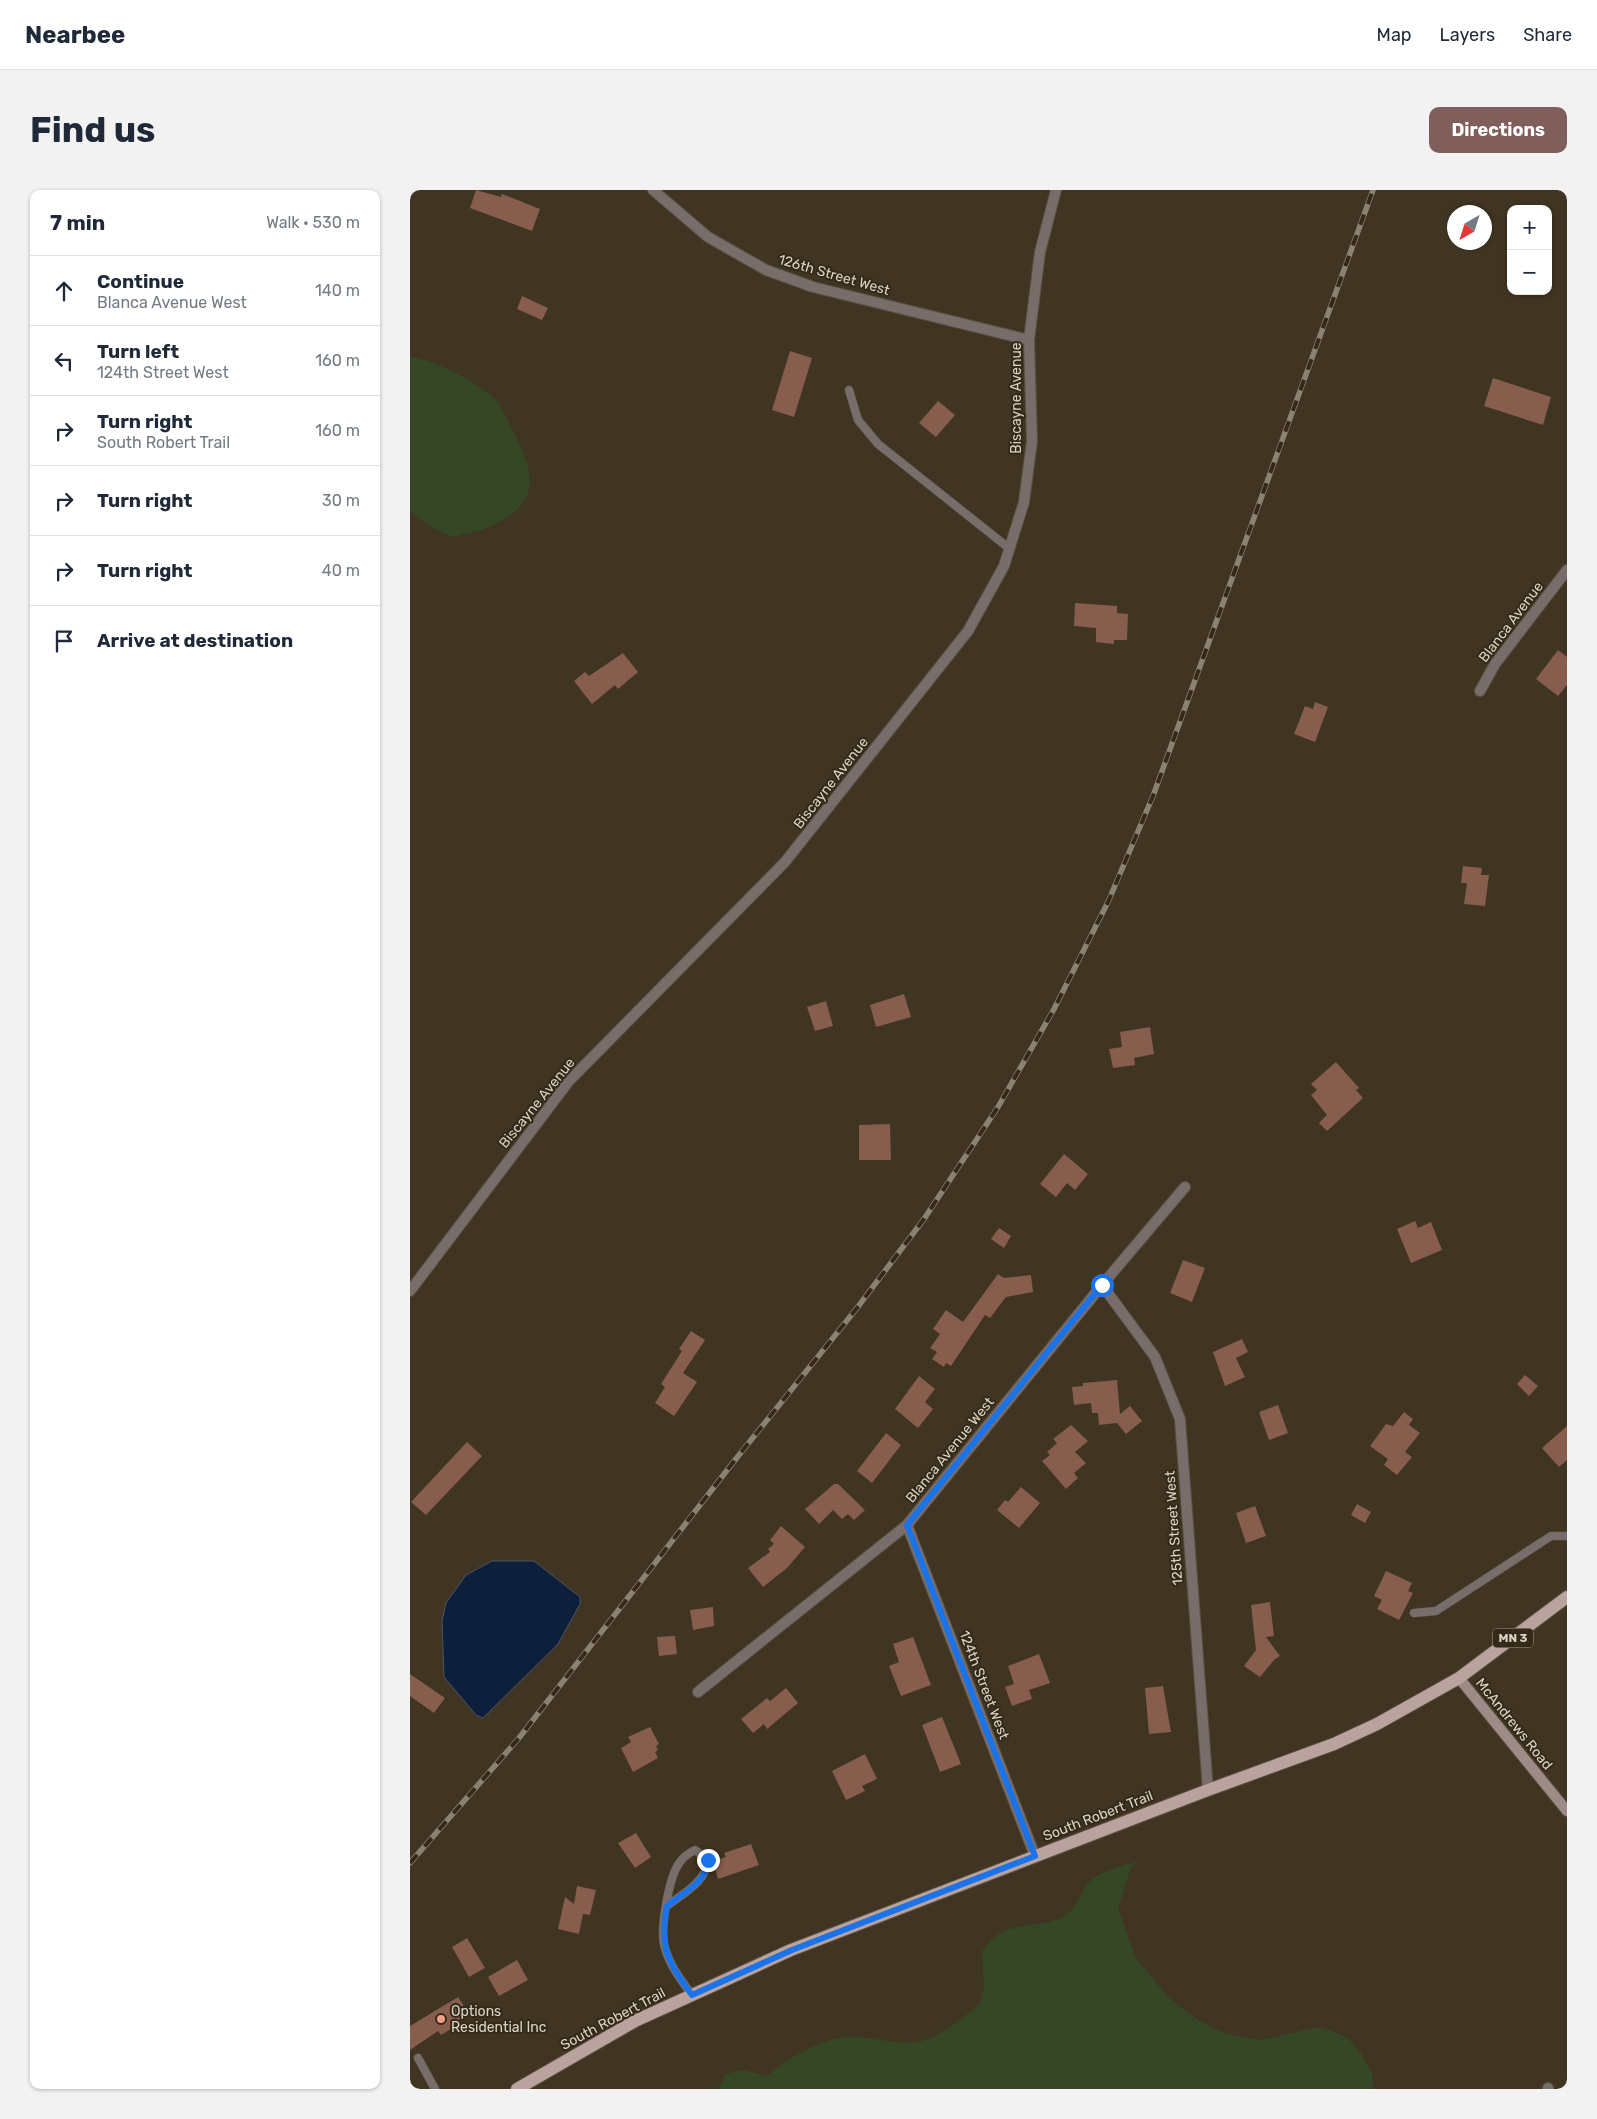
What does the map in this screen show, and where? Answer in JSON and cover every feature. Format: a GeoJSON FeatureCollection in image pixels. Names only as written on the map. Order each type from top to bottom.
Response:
{"type":"FeatureCollection","features":[{"type":"Feature","properties":{"kind":"main road","name":"South Robert Trail"},"geometry":{"type":"LineString","coordinates":[[517,2089],[635,2021],[792,1950],[1208,1790],[1334,1744],[1377,1724],[1459,1678],[1567,1597]]}},
{"type":"Feature","properties":{"kind":"main road","name":"McAndrews Road"},"geometry":{"type":"LineString","coordinates":[[1459,1678],[1567,1810]]}},
{"type":"Feature","properties":{"kind":"street","name":"126th Street West"},"geometry":{"type":"LineString","coordinates":[[653,190],[708,237],[766,270],[813,287],[1029,340]]}},
{"type":"Feature","properties":{"kind":"street","name":"Biscayne Avenue"},"geometry":{"type":"LineString","coordinates":[[410,1291],[569,1082],[785,862],[968,630],[1004,566],[1024,502],[1032,441],[1029,340],[1040,252],[1056,190]]}},
{"type":"Feature","properties":{"kind":"street","name":"Blanca Avenue"},"geometry":{"type":"LineString","coordinates":[[1480,691],[1495,664],[1567,570]]}},
{"type":"Feature","properties":{"kind":"street","name":"Blanca Avenue West"},"geometry":{"type":"LineString","coordinates":[[698,1692],[907,1525],[1102,1285],[1185,1187]]}},
{"type":"Feature","properties":{"kind":"street","name":"125th Street West"},"geometry":{"type":"LineString","coordinates":[[1102,1285],[1155,1357],[1180,1419],[1208,1790]]}},
{"type":"Feature","properties":{"kind":"street","name":"124th Street West"},"geometry":{"type":"LineString","coordinates":[[907,1525],[1035,1856]]}},
{"type":"Feature","properties":{"kind":"lane"},"geometry":{"type":"LineString","coordinates":[[848,390],[858,420],[878,444],[1010,549]]}},
{"type":"Feature","properties":{"kind":"lane"},"geometry":{"type":"LineString","coordinates":[[1414,1613],[1436,1610],[1551,1536],[1567,1536]]}},
{"type":"Feature","properties":{"kind":"lane"},"geometry":{"type":"LineString","coordinates":[[667,1906],[702,1877],[708,1867],[708,1860],[704,1855],[695,1850],[679,1863],[667,1906],[663,1925],[664,1946],[674,1970],[692,1995]]}},
{"type":"Feature","properties":{"kind":"lane"},"geometry":{"type":"LineString","coordinates":[[418,2058],[435,2089]]}},
{"type":"Feature","properties":{"kind":"green space"},"geometry":{"type":"Polygon","coordinates":[[[410,357],[432,363],[458,374],[481,388],[499,403],[527,462],[530,481],[524,501],[517,510],[499,523],[478,531],[453,536],[425,523],[410,511],[410,357]]]}},
{"type":"Feature","properties":{"kind":"green space"},"geometry":{"type":"Polygon","coordinates":[[[1137,1861],[1131,1868],[1118,1908],[1136,1958],[1169,1998],[1201,2022],[1223,2033],[1261,2040],[1319,2027],[1348,2038],[1361,2053],[1372,2073],[1373,2089],[718,2089],[725,2074],[743,2070],[767,2076],[806,2049],[829,2040],[861,2037],[909,2043],[919,2042],[935,2036],[979,2005],[984,1988],[982,1951],[992,1939],[1014,1928],[1060,1919],[1070,1912],[1090,1881],[1109,1870],[1137,1861]]]}},
{"type":"Feature","properties":{"kind":"water"},"geometry":{"type":"Polygon","coordinates":[[[492,1561],[534,1561],[580,1597],[580,1604],[558,1644],[483,1718],[476,1715],[444,1677],[442,1621],[446,1603],[466,1575],[492,1561]]]}},
{"type":"Feature","properties":{"kind":"building"},"geometry":{"type":"Polygon","coordinates":[[[476,190],[501,197],[502,194],[540,209],[532,231],[470,208],[476,190]]]}},
{"type":"Feature","properties":{"kind":"building"},"geometry":{"type":"Polygon","coordinates":[[[522,296],[548,308],[542,320],[517,309],[522,296]]]}},
{"type":"Feature","properties":{"kind":"building"},"geometry":{"type":"Polygon","coordinates":[[[790,351],[812,358],[794,417],[772,410],[790,351]]]}},
{"type":"Feature","properties":{"kind":"building"},"geometry":{"type":"Polygon","coordinates":[[[1493,378],[1551,397],[1543,425],[1484,406],[1493,378]]]}},
{"type":"Feature","properties":{"kind":"building"},"geometry":{"type":"Polygon","coordinates":[[[938,401],[955,415],[936,437],[919,423],[938,401]]]}},
{"type":"Feature","properties":{"kind":"building"},"geometry":{"type":"Polygon","coordinates":[[[1075,603],[1117,606],[1117,613],[1128,614],[1127,640],[1114,640],[1114,644],[1096,642],[1096,628],[1074,626],[1075,603]]]}},
{"type":"Feature","properties":{"kind":"building"},"geometry":{"type":"Polygon","coordinates":[[[1558,650],[1567,657],[1567,685],[1558,696],[1536,679],[1558,650]]]}},
{"type":"Feature","properties":{"kind":"building"},"geometry":{"type":"Polygon","coordinates":[[[623,653],[638,672],[618,689],[615,685],[592,704],[574,681],[585,672],[589,676],[623,653]]]}},
{"type":"Feature","properties":{"kind":"building"},"geometry":{"type":"Polygon","coordinates":[[[1315,702],[1328,707],[1315,742],[1294,734],[1305,706],[1313,709],[1315,702]]]}},
{"type":"Feature","properties":{"kind":"building"},"geometry":{"type":"Polygon","coordinates":[[[1463,866],[1482,868],[1481,875],[1489,875],[1485,906],[1464,904],[1467,883],[1461,883],[1463,866]]]}},
{"type":"Feature","properties":{"kind":"building"},"geometry":{"type":"Polygon","coordinates":[[[904,994],[911,1017],[876,1027],[870,1005],[904,994]]]}},
{"type":"Feature","properties":{"kind":"building"},"geometry":{"type":"Polygon","coordinates":[[[826,1001],[833,1026],[815,1031],[807,1007],[826,1001]]]}},
{"type":"Feature","properties":{"kind":"building"},"geometry":{"type":"Polygon","coordinates":[[[1150,1027],[1154,1054],[1134,1058],[1135,1065],[1113,1068],[1109,1049],[1122,1047],[1120,1032],[1150,1027]]]}},
{"type":"Feature","properties":{"kind":"building"},"geometry":{"type":"Polygon","coordinates":[[[1336,1062],[1359,1088],[1356,1090],[1363,1098],[1327,1131],[1319,1123],[1327,1115],[1311,1095],[1317,1090],[1311,1084],[1336,1062]]]}},
{"type":"Feature","properties":{"kind":"building"},"geometry":{"type":"Polygon","coordinates":[[[890,1124],[891,1160],[859,1160],[859,1125],[890,1124]]]}},
{"type":"Feature","properties":{"kind":"building"},"geometry":{"type":"Polygon","coordinates":[[[1064,1154],[1088,1174],[1075,1190],[1067,1183],[1056,1197],[1040,1184],[1064,1154]]]}},
{"type":"Feature","properties":{"kind":"building"},"geometry":{"type":"Polygon","coordinates":[[[1415,1221],[1418,1228],[1431,1222],[1442,1250],[1411,1263],[1397,1229],[1415,1221]]]}},
{"type":"Feature","properties":{"kind":"building"},"geometry":{"type":"Polygon","coordinates":[[[999,1228],[1011,1236],[1004,1248],[991,1239],[999,1228]]]}},
{"type":"Feature","properties":{"kind":"building"},"geometry":{"type":"Polygon","coordinates":[[[1183,1260],[1205,1268],[1192,1302],[1170,1293],[1183,1260]]]}},
{"type":"Feature","properties":{"kind":"building"},"geometry":{"type":"Polygon","coordinates":[[[998,1274],[1004,1278],[1031,1275],[1033,1292],[1006,1297],[990,1318],[985,1315],[951,1366],[946,1363],[944,1367],[932,1359],[937,1352],[930,1348],[940,1334],[933,1329],[946,1310],[963,1322],[998,1274]]]}},
{"type":"Feature","properties":{"kind":"building"},"geometry":{"type":"Polygon","coordinates":[[[691,1331],[705,1340],[683,1373],[697,1382],[674,1416],[655,1403],[665,1387],[661,1384],[682,1351],[679,1349],[691,1331]]]}},
{"type":"Feature","properties":{"kind":"building"},"geometry":{"type":"Polygon","coordinates":[[[1242,1339],[1248,1352],[1236,1358],[1245,1377],[1225,1386],[1213,1352],[1242,1339]]]}},
{"type":"Feature","properties":{"kind":"building"},"geometry":{"type":"Polygon","coordinates":[[[1525,1375],[1538,1386],[1529,1396],[1517,1384],[1525,1375]]]}},
{"type":"Feature","properties":{"kind":"building"},"geometry":{"type":"Polygon","coordinates":[[[919,1376],[935,1389],[925,1402],[933,1409],[918,1428],[895,1409],[919,1376]]]}},
{"type":"Feature","properties":{"kind":"building"},"geometry":{"type":"Polygon","coordinates":[[[1117,1380],[1120,1414],[1130,1406],[1142,1421],[1126,1434],[1117,1423],[1099,1425],[1098,1413],[1092,1413],[1091,1403],[1074,1405],[1072,1387],[1083,1386],[1083,1383],[1117,1380]]]}},
{"type":"Feature","properties":{"kind":"building"},"geometry":{"type":"Polygon","coordinates":[[[1278,1405],[1288,1433],[1269,1440],[1259,1412],[1278,1405]]]}},
{"type":"Feature","properties":{"kind":"building"},"geometry":{"type":"Polygon","coordinates":[[[1404,1412],[1413,1419],[1409,1425],[1420,1433],[1405,1452],[1412,1457],[1397,1475],[1384,1465],[1388,1459],[1370,1446],[1386,1424],[1393,1426],[1404,1412]]]}},
{"type":"Feature","properties":{"kind":"building"},"geometry":{"type":"Polygon","coordinates":[[[1071,1425],[1088,1441],[1075,1452],[1086,1463],[1074,1473],[1078,1478],[1066,1489],[1042,1461],[1050,1455],[1047,1452],[1057,1443],[1053,1439],[1071,1425]]]}},
{"type":"Feature","properties":{"kind":"building"},"geometry":{"type":"Polygon","coordinates":[[[1567,1426],[1567,1460],[1559,1467],[1542,1448],[1567,1426]]]}},
{"type":"Feature","properties":{"kind":"building"},"geometry":{"type":"Polygon","coordinates":[[[886,1433],[901,1445],[872,1483],[857,1471],[886,1433]]]}},
{"type":"Feature","properties":{"kind":"building"},"geometry":{"type":"Polygon","coordinates":[[[467,1442],[482,1456],[426,1515],[411,1502],[467,1442]]]}},
{"type":"Feature","properties":{"kind":"building"},"geometry":{"type":"Polygon","coordinates":[[[834,1484],[838,1484],[865,1510],[854,1520],[848,1514],[842,1519],[833,1510],[819,1524],[805,1509],[834,1484]]]}},
{"type":"Feature","properties":{"kind":"building"},"geometry":{"type":"Polygon","coordinates":[[[1021,1487],[1040,1503],[1019,1528],[997,1510],[1005,1500],[1008,1502],[1021,1487]]]}},
{"type":"Feature","properties":{"kind":"building"},"geometry":{"type":"Polygon","coordinates":[[[1357,1504],[1371,1512],[1365,1523],[1351,1515],[1357,1504]]]}},
{"type":"Feature","properties":{"kind":"building"},"geometry":{"type":"Polygon","coordinates":[[[1255,1506],[1266,1536],[1246,1543],[1236,1513],[1255,1506]]]}},
{"type":"Feature","properties":{"kind":"building"},"geometry":{"type":"Polygon","coordinates":[[[781,1526],[805,1547],[787,1568],[763,1587],[748,1568],[770,1552],[768,1549],[774,1544],[770,1540],[781,1526]]]}},
{"type":"Feature","properties":{"kind":"building"},"geometry":{"type":"Polygon","coordinates":[[[1386,1571],[1412,1583],[1408,1591],[1413,1593],[1399,1620],[1377,1609],[1382,1600],[1374,1596],[1386,1571]]]}},
{"type":"Feature","properties":{"kind":"building"},"geometry":{"type":"Polygon","coordinates":[[[1270,1602],[1274,1636],[1266,1637],[1280,1656],[1274,1660],[1260,1677],[1244,1666],[1256,1650],[1251,1605],[1270,1602]]]}},
{"type":"Feature","properties":{"kind":"building"},"geometry":{"type":"Polygon","coordinates":[[[713,1607],[714,1626],[693,1630],[690,1610],[713,1607]]]}},
{"type":"Feature","properties":{"kind":"building"},"geometry":{"type":"Polygon","coordinates":[[[675,1636],[677,1654],[659,1656],[657,1637],[675,1636]]]}},
{"type":"Feature","properties":{"kind":"building"},"geometry":{"type":"Polygon","coordinates":[[[913,1637],[931,1685],[901,1696],[889,1666],[899,1662],[893,1644],[913,1637]]]}},
{"type":"Feature","properties":{"kind":"building"},"geometry":{"type":"Polygon","coordinates":[[[1039,1654],[1050,1683],[1029,1690],[1032,1699],[1012,1706],[1005,1687],[1014,1684],[1008,1666],[1039,1654]]]}},
{"type":"Feature","properties":{"kind":"building"},"geometry":{"type":"Polygon","coordinates":[[[410,1674],[445,1698],[434,1713],[410,1696],[410,1674]]]}},
{"type":"Feature","properties":{"kind":"building"},"geometry":{"type":"Polygon","coordinates":[[[1163,1686],[1171,1732],[1149,1734],[1145,1688],[1163,1686]]]}},
{"type":"Feature","properties":{"kind":"building"},"geometry":{"type":"Polygon","coordinates":[[[786,1688],[798,1703],[767,1729],[764,1724],[753,1733],[741,1719],[767,1698],[770,1701],[786,1688]]]}},
{"type":"Feature","properties":{"kind":"building"},"geometry":{"type":"Polygon","coordinates":[[[942,1717],[961,1764],[940,1772],[922,1725],[942,1717]]]}},
{"type":"Feature","properties":{"kind":"building"},"geometry":{"type":"Polygon","coordinates":[[[650,1727],[659,1744],[656,1746],[658,1750],[655,1752],[658,1758],[633,1772],[621,1748],[631,1742],[628,1737],[650,1727]]]}},
{"type":"Feature","properties":{"kind":"building"},"geometry":{"type":"Polygon","coordinates":[[[865,1754],[877,1779],[862,1786],[865,1791],[846,1800],[832,1771],[865,1754]]]}},
{"type":"Feature","properties":{"kind":"building"},"geometry":{"type":"Polygon","coordinates":[[[636,1833],[651,1857],[635,1868],[618,1843],[636,1833]]]}},
{"type":"Feature","properties":{"kind":"building"},"geometry":{"type":"Polygon","coordinates":[[[751,1844],[759,1865],[718,1879],[713,1861],[726,1857],[724,1853],[751,1844]]]}},
{"type":"Feature","properties":{"kind":"building"},"geometry":{"type":"Polygon","coordinates":[[[577,1886],[596,1890],[590,1915],[583,1914],[579,1934],[558,1929],[565,1897],[574,1904],[577,1886]]]}},
{"type":"Feature","properties":{"kind":"building"},"geometry":{"type":"Polygon","coordinates":[[[467,1938],[485,1968],[469,1977],[452,1947],[467,1938]]]}},
{"type":"Feature","properties":{"kind":"building"},"geometry":{"type":"Polygon","coordinates":[[[517,1960],[528,1980],[499,1996],[488,1977],[517,1960]]]}},
{"type":"Feature","properties":{"kind":"building","name":"Options Residential Inc"},"geometry":{"type":"Polygon","coordinates":[[[458,1997],[469,2014],[452,2024],[454,2027],[441,2035],[438,2031],[410,2050],[410,2026],[458,1997]]]}},
{"type":"Feature","properties":{"kind":"railway"},"geometry":{"type":"LineString","coordinates":[[410,1863],[519,1738],[735,1460],[857,1308],[924,1219],[998,1107],[1054,1009],[1108,902],[1153,796],[1373,190]]}},
{"type":"Feature","properties":{"kind":"place","name":"Options Residential Inc"},"geometry":{"type":"Point","coordinates":[441,2019]}},
{"type":"Feature","properties":{"kind":"route"},"geometry":{"type":"LineString","coordinates":[[708,1860],[708,1867],[702,1877],[667,1906],[663,1925],[664,1946],[674,1970],[692,1995],[792,1950],[1035,1856],[907,1525],[1102,1285]]}}]}
